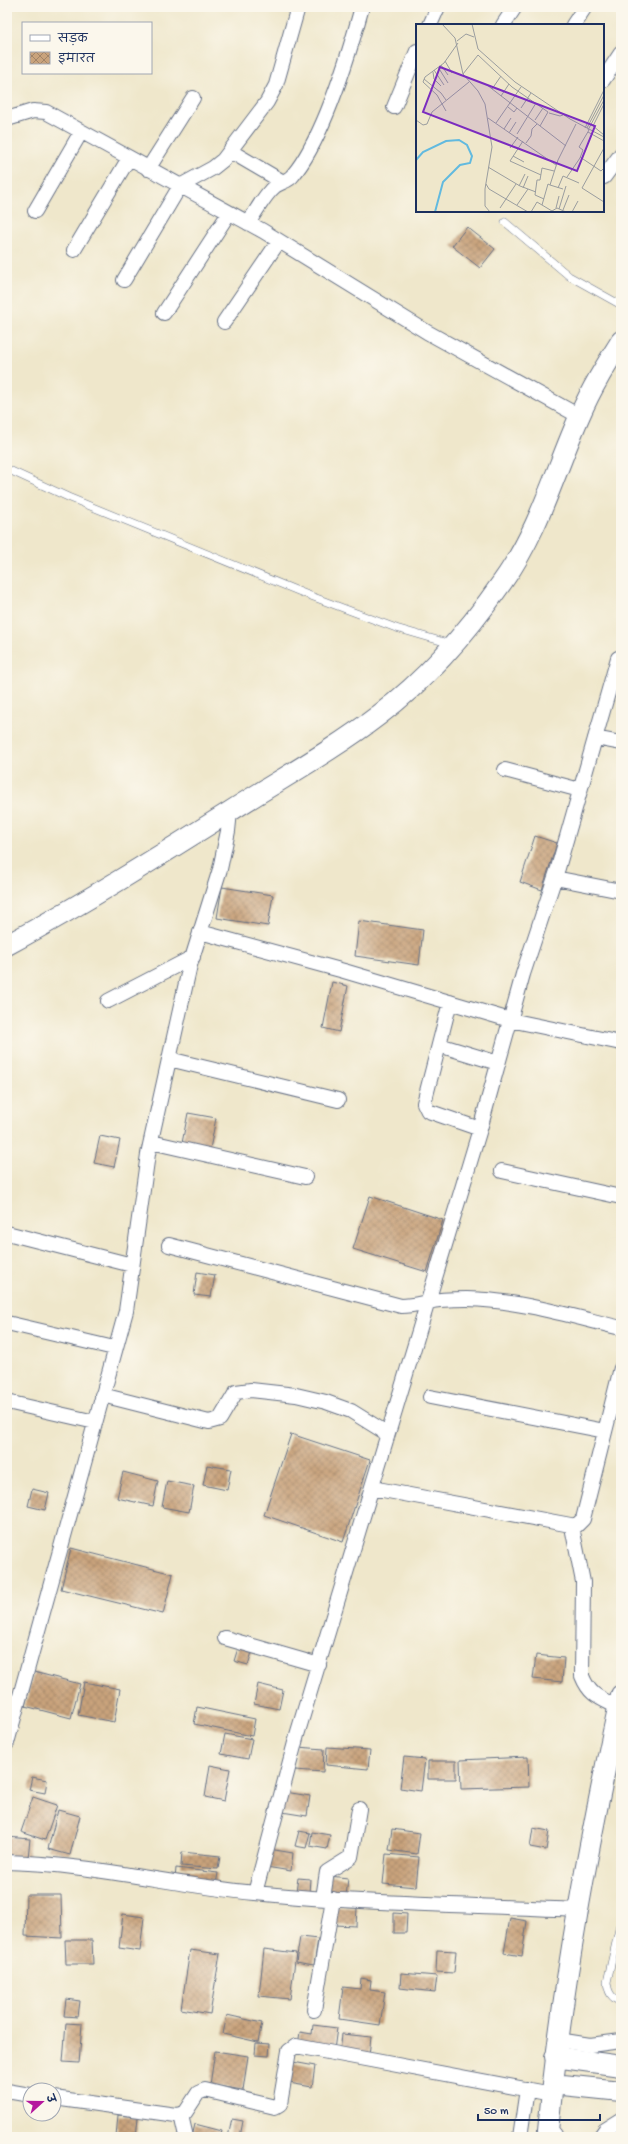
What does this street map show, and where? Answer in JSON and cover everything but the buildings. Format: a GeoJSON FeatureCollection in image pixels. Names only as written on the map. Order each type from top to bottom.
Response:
{"type":"FeatureCollection","features":[{"type":"Feature","properties":{"kind":"street"},"geometry":{"type":"LineString","coordinates":[[124,280],[180,186],[214,168],[230,151],[267,102],[276,85],[298,7]]}},
{"type":"Feature","properties":{"kind":"street"},"geometry":{"type":"LineString","coordinates":[[248,223],[271,190],[294,174],[313,144],[337,86],[362,7]]}},
{"type":"Feature","properties":{"kind":"street"},"geometry":{"type":"LineString","coordinates":[[430,24],[438,7]]}},
{"type":"Feature","properties":{"kind":"street"},"geometry":{"type":"LineString","coordinates":[[504,24],[515,7]]}},
{"type":"Feature","properties":{"kind":"street"},"geometry":{"type":"LineString","coordinates":[[574,24],[585,7]]}},
{"type":"Feature","properties":{"kind":"street"},"geometry":{"type":"LineString","coordinates":[[394,107],[416,53]]}},
{"type":"Feature","properties":{"kind":"street"},"geometry":{"type":"LineString","coordinates":[[604,78],[621,53]]}},
{"type":"Feature","properties":{"kind":"street"},"geometry":{"type":"LineString","coordinates":[[148,168],[193,98]]}},
{"type":"Feature","properties":{"kind":"street"},"geometry":{"type":"LineString","coordinates":[[7,119],[41,110],[248,223],[427,332],[579,416]]}},
{"type":"Feature","properties":{"kind":"street"},"geometry":{"type":"LineString","coordinates":[[35,211],[81,132]]}},
{"type":"Feature","properties":{"kind":"street"},"geometry":{"type":"LineString","coordinates":[[230,151],[283,182]]}},
{"type":"Feature","properties":{"kind":"street"},"geometry":{"type":"LineString","coordinates":[[604,177],[621,154]]}},
{"type":"Feature","properties":{"kind":"street"},"geometry":{"type":"LineString","coordinates":[[74,250],[129,158]]}},
{"type":"Feature","properties":{"kind":"street"},"geometry":{"type":"LineString","coordinates":[[164,313],[229,213]]}},
{"type":"Feature","properties":{"kind":"street"},"geometry":{"type":"LineString","coordinates":[[224,322],[279,241]]}},
{"type":"Feature","properties":{"kind":"street"},"geometry":{"type":"LineString","coordinates":[[7,945],[173,848],[288,776],[380,715],[426,675],[505,580],[528,539],[550,493],[579,416],[595,383],[621,341]]}},
{"type":"Feature","properties":{"kind":"street"},"geometry":{"type":"LineString","coordinates":[[255,1893],[319,1665],[480,1129],[510,1020],[555,878],[618,658]]}},
{"type":"Feature","properties":{"kind":"street"},"geometry":{"type":"LineString","coordinates":[[595,738],[621,743]]}},
{"type":"Feature","properties":{"kind":"street"},"geometry":{"type":"LineString","coordinates":[[504,770],[580,790]]}},
{"type":"Feature","properties":{"kind":"street"},"geometry":{"type":"LineString","coordinates":[[7,1743],[114,1348],[126,1311],[151,1142],[193,956],[220,869],[228,831],[230,812]]}},
{"type":"Feature","properties":{"kind":"street"},"geometry":{"type":"LineString","coordinates":[[555,878],[621,891]]}},
{"type":"Feature","properties":{"kind":"street"},"geometry":{"type":"LineString","coordinates":[[200,932],[510,1020],[621,1043]]}},
{"type":"Feature","properties":{"kind":"street"},"geometry":{"type":"LineString","coordinates":[[108,1001],[193,956]]}},
{"type":"Feature","properties":{"kind":"street"},"geometry":{"type":"LineString","coordinates":[[450,1002],[424,1103],[428,1111],[480,1129]]}},
{"type":"Feature","properties":{"kind":"street"},"geometry":{"type":"LineString","coordinates":[[439,1045],[498,1063]]}},
{"type":"Feature","properties":{"kind":"street"},"geometry":{"type":"LineString","coordinates":[[169,1059],[338,1100]]}},
{"type":"Feature","properties":{"kind":"street"},"geometry":{"type":"LineString","coordinates":[[151,1142],[306,1177]]}},
{"type":"Feature","properties":{"kind":"street"},"geometry":{"type":"LineString","coordinates":[[502,1171],[621,1197]]}},
{"type":"Feature","properties":{"kind":"street"},"geometry":{"type":"LineString","coordinates":[[7,1233],[132,1265]]}},
{"type":"Feature","properties":{"kind":"street"},"geometry":{"type":"LineString","coordinates":[[169,1245],[401,1306],[466,1299],[493,1300],[524,1305],[621,1328]]}},
{"type":"Feature","properties":{"kind":"street"},"geometry":{"type":"LineString","coordinates":[[7,1323],[114,1348]]}},
{"type":"Feature","properties":{"kind":"street"},"geometry":{"type":"LineString","coordinates":[[372,1488],[572,1527],[576,1526],[584,1518],[621,1368]]}},
{"type":"Feature","properties":{"kind":"street"},"geometry":{"type":"LineString","coordinates":[[102,1395],[209,1422],[220,1419],[233,1396],[241,1390],[296,1395],[351,1411],[388,1434]]}},
{"type":"Feature","properties":{"kind":"street"},"geometry":{"type":"LineString","coordinates":[[430,1397],[605,1431]]}},
{"type":"Feature","properties":{"kind":"street"},"geometry":{"type":"LineString","coordinates":[[7,1402],[95,1422]]}},
{"type":"Feature","properties":{"kind":"street"},"geometry":{"type":"LineString","coordinates":[[547,2135],[556,2048],[578,1910],[597,1805],[620,1701],[596,1697],[587,1689],[582,1676],[583,1582],[572,1527]]}},
{"type":"Feature","properties":{"kind":"street"},"geometry":{"type":"LineString","coordinates":[[225,1638],[319,1665]]}},
{"type":"Feature","properties":{"kind":"street"},"geometry":{"type":"LineString","coordinates":[[314,2010],[328,1898],[328,1872],[351,1857],[359,1809]]}},
{"type":"Feature","properties":{"kind":"street"},"geometry":{"type":"LineString","coordinates":[[7,1862],[42,1863],[109,1870],[255,1893],[578,1910]]}},
{"type":"Feature","properties":{"kind":"street"},"geometry":{"type":"LineString","coordinates":[[556,2048],[621,2041]]}},
{"type":"Feature","properties":{"kind":"street"},"geometry":{"type":"LineString","coordinates":[[182,2115],[201,2090],[278,2107],[280,2104],[288,2051],[296,2046],[527,2089],[621,2092]]}},
{"type":"Feature","properties":{"kind":"street"},"geometry":{"type":"LineString","coordinates":[[556,2048],[621,2066]]}},
{"type":"Feature","properties":{"kind":"street"},"geometry":{"type":"LineString","coordinates":[[520,2137],[527,2089]]}},
{"type":"Feature","properties":{"kind":"street"},"geometry":{"type":"LineString","coordinates":[[7,2091],[22,2094]]}},
{"type":"Feature","properties":{"kind":"street"},"geometry":{"type":"LineString","coordinates":[[62,2099],[182,2115]]}},
{"type":"Feature","properties":{"kind":"street"},"geometry":{"type":"LineString","coordinates":[[182,2115],[186,2137]]}},
{"type":"Feature","properties":{"kind":"street"},"geometry":{"type":"LineString","coordinates":[[600,2137],[605,2130],[621,2120]]}},
{"type":"Feature","properties":{"kind":"lane"},"geometry":{"type":"LineString","coordinates":[[505,222],[569,276],[621,305]]}},
{"type":"Feature","properties":{"kind":"lane"},"geometry":{"type":"LineString","coordinates":[[7,469],[68,497],[303,593],[396,628],[453,644]]}},
{"type":"Feature","properties":{"kind":"lane"},"geometry":{"type":"LineString","coordinates":[[621,1920],[607,1982],[608,1991],[615,1999],[621,2002]]}}]}
